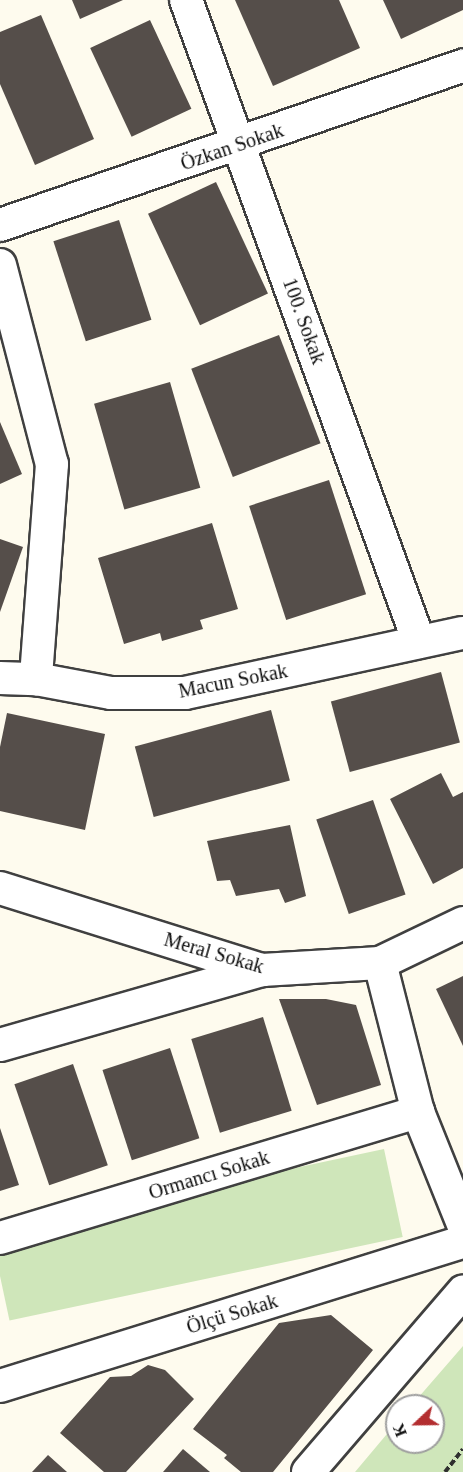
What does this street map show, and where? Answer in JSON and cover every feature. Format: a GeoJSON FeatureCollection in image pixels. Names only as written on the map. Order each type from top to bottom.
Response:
{"type":"FeatureCollection","features":[{"type":"Feature","properties":{"kind":"street","name":"100. Sokak"},"geometry":{"type":"LineString","coordinates":[[186,0],[419,642]]}},
{"type":"Feature","properties":{"kind":"street","name":"Özkan Sokak"},"geometry":{"type":"LineString","coordinates":[[0,225],[463,66]]}},
{"type":"Feature","properties":{"kind":"street"},"geometry":{"type":"LineString","coordinates":[[0,265],[52,464],[36,679]]}},
{"type":"Feature","properties":{"kind":"street","name":"Macun Sokak"},"geometry":{"type":"LineString","coordinates":[[0,678],[36,679],[111,693],[185,693],[463,633]]}},
{"type":"Feature","properties":{"kind":"street","name":"Meral Sokak"},"geometry":{"type":"LineString","coordinates":[[0,888],[262,970],[380,963],[463,923]]}},
{"type":"Feature","properties":{"kind":"street"},"geometry":{"type":"LineString","coordinates":[[380,963],[418,1112],[463,1224]]}},
{"type":"Feature","properties":{"kind":"street"},"geometry":{"type":"LineString","coordinates":[[0,1046],[262,970]]}},
{"type":"Feature","properties":{"kind":"street","name":"Ormancı Sokak"},"geometry":{"type":"LineString","coordinates":[[0,1238],[418,1112]]}},
{"type":"Feature","properties":{"kind":"street","name":"Ölçü Sokak"},"geometry":{"type":"LineString","coordinates":[[0,1386],[463,1242]]}},
{"type":"Feature","properties":{"kind":"street"},"geometry":{"type":"LineString","coordinates":[[308,1472],[463,1292]]}},
{"type":"Feature","properties":{"kind":"path"},"geometry":{"type":"LineString","coordinates":[[445,1472],[463,1449]]}},
{"type":"Feature","properties":{"kind":"green space"},"geometry":{"type":"Polygon","coordinates":[[[384,1149],[403,1237],[9,1321],[0,1276],[0,1231],[384,1149]]]}},
{"type":"Feature","properties":{"kind":"green space"},"geometry":{"type":"Polygon","coordinates":[[[463,1346],[463,1472],[355,1472],[385,1436],[385,1454],[445,1454],[445,1394],[421,1394],[463,1346]]]}},
{"type":"Feature","properties":{"kind":"building"},"geometry":{"type":"Polygon","coordinates":[[[72,0],[123,0],[80,19],[72,0]]]}},
{"type":"Feature","properties":{"kind":"building"},"geometry":{"type":"Polygon","coordinates":[[[235,0],[339,0],[360,48],[273,86],[235,0]]]}},
{"type":"Feature","properties":{"kind":"building"},"geometry":{"type":"Polygon","coordinates":[[[383,0],[463,0],[463,10],[401,39],[383,0]]]}},
{"type":"Feature","properties":{"kind":"building"},"geometry":{"type":"Polygon","coordinates":[[[41,15],[94,139],[35,165],[0,84],[0,32],[41,15]]]}},
{"type":"Feature","properties":{"kind":"building"},"geometry":{"type":"Polygon","coordinates":[[[150,20],[191,109],[132,137],[90,48],[150,20]]]}},
{"type":"Feature","properties":{"kind":"building"},"geometry":{"type":"Polygon","coordinates":[[[216,182],[268,293],[200,325],[148,214],[216,182]]]}},
{"type":"Feature","properties":{"kind":"building"},"geometry":{"type":"Polygon","coordinates":[[[119,220],[151,320],[86,341],[53,241],[119,220]]]}},
{"type":"Feature","properties":{"kind":"building"},"geometry":{"type":"Polygon","coordinates":[[[279,335],[321,443],[233,477],[191,369],[279,335]]]}},
{"type":"Feature","properties":{"kind":"building"},"geometry":{"type":"Polygon","coordinates":[[[170,382],[200,488],[124,510],[94,404],[170,382]]]}},
{"type":"Feature","properties":{"kind":"building"},"geometry":{"type":"Polygon","coordinates":[[[0,422],[22,474],[0,484],[0,422]]]}},
{"type":"Feature","properties":{"kind":"building"},"geometry":{"type":"Polygon","coordinates":[[[329,480],[366,594],[286,620],[249,506],[329,480]]]}},
{"type":"Feature","properties":{"kind":"building"},"geometry":{"type":"Polygon","coordinates":[[[212,523],[238,609],[200,620],[203,629],[162,641],[160,633],[124,644],[98,558],[212,523]]]}},
{"type":"Feature","properties":{"kind":"building"},"geometry":{"type":"Polygon","coordinates":[[[0,539],[23,547],[0,612],[0,539]]]}},
{"type":"Feature","properties":{"kind":"building"},"geometry":{"type":"Polygon","coordinates":[[[441,672],[460,743],[350,772],[331,702],[441,672]]]}},
{"type":"Feature","properties":{"kind":"building"},"geometry":{"type":"Polygon","coordinates":[[[271,710],[290,781],[154,817],[135,746],[271,710]]]}},
{"type":"Feature","properties":{"kind":"building"},"geometry":{"type":"Polygon","coordinates":[[[7,713],[105,734],[85,830],[0,811],[0,747],[7,713]]]}},
{"type":"Feature","properties":{"kind":"building"},"geometry":{"type":"Polygon","coordinates":[[[441,773],[453,797],[463,792],[463,868],[433,884],[390,799],[441,773]]]}},
{"type":"Feature","properties":{"kind":"building"},"geometry":{"type":"Polygon","coordinates":[[[373,800],[406,895],[349,914],[316,820],[373,800]]]}},
{"type":"Feature","properties":{"kind":"building"},"geometry":{"type":"Polygon","coordinates":[[[290,825],[306,896],[285,903],[279,889],[236,896],[230,880],[217,881],[207,841],[290,825]]]}},
{"type":"Feature","properties":{"kind":"building"},"geometry":{"type":"Polygon","coordinates":[[[463,976],[463,1046],[436,989],[463,976]]]}},
{"type":"Feature","properties":{"kind":"building"},"geometry":{"type":"Polygon","coordinates":[[[279,999],[326,999],[356,1005],[381,1085],[317,1105],[279,999]]]}},
{"type":"Feature","properties":{"kind":"building"},"geometry":{"type":"Polygon","coordinates":[[[263,1017],[292,1111],[220,1133],[191,1039],[263,1017]]]}},
{"type":"Feature","properties":{"kind":"building"},"geometry":{"type":"Polygon","coordinates":[[[170,1048],[199,1138],[132,1160],[102,1070],[170,1048]]]}},
{"type":"Feature","properties":{"kind":"building"},"geometry":{"type":"Polygon","coordinates":[[[73,1064],[108,1165],[49,1185],[14,1084],[73,1064]]]}},
{"type":"Feature","properties":{"kind":"building"},"geometry":{"type":"Polygon","coordinates":[[[0,1128],[19,1185],[0,1191],[0,1128]]]}},
{"type":"Feature","properties":{"kind":"building"},"geometry":{"type":"Polygon","coordinates":[[[331,1315],[373,1350],[273,1472],[241,1472],[224,1458],[227,1455],[193,1429],[279,1323],[331,1315]]]}},
{"type":"Feature","properties":{"kind":"building"},"geometry":{"type":"Polygon","coordinates":[[[148,1365],[165,1370],[194,1399],[126,1472],[104,1472],[60,1433],[110,1377],[131,1376],[148,1365]]]}},
{"type":"Feature","properties":{"kind":"building"},"geometry":{"type":"Polygon","coordinates":[[[183,1449],[210,1472],[163,1472],[183,1449]]]}},
{"type":"Feature","properties":{"kind":"building"},"geometry":{"type":"Polygon","coordinates":[[[48,1455],[67,1472],[32,1472],[48,1455]]]}}]}
